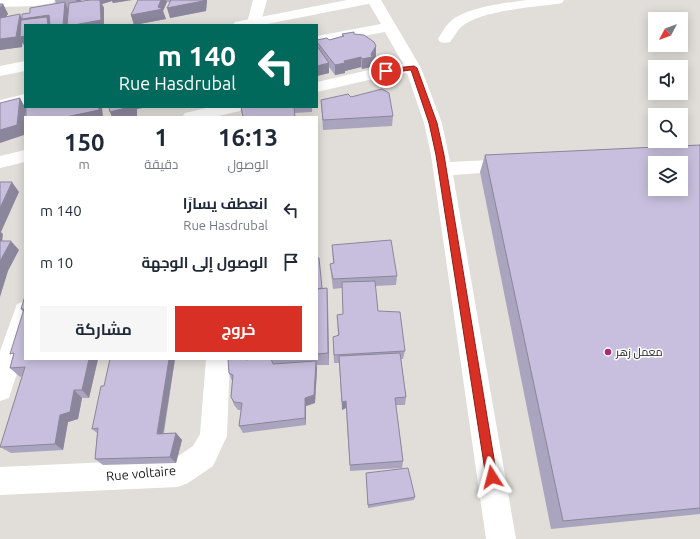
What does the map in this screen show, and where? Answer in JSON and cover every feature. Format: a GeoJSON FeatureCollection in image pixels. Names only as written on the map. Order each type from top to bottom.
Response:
{"type":"FeatureCollection","features":[{"type":"Feature","properties":{"kind":"street"},"geometry":{"type":"LineString","coordinates":[[0,3],[48,0]]}},
{"type":"Feature","properties":{"kind":"street"},"geometry":{"type":"LineString","coordinates":[[247,24],[260,0]]}},
{"type":"Feature","properties":{"kind":"street"},"geometry":{"type":"LineString","coordinates":[[247,24],[368,0]]}},
{"type":"Feature","properties":{"kind":"street"},"geometry":{"type":"LineString","coordinates":[[374,0],[414,68],[433,123],[442,169],[501,539]]}},
{"type":"Feature","properties":{"kind":"street"},"geometry":{"type":"LineString","coordinates":[[445,39],[456,24],[473,16],[499,9],[557,0]]}},
{"type":"Feature","properties":{"kind":"street"},"geometry":{"type":"LineString","coordinates":[[318,40],[390,27]]}},
{"type":"Feature","properties":{"kind":"street"},"geometry":{"type":"LineString","coordinates":[[0,71],[24,66]]}},
{"type":"Feature","properties":{"kind":"street"},"geometry":{"type":"LineString","coordinates":[[318,87],[386,71],[414,68]]}},
{"type":"Feature","properties":{"kind":"street"},"geometry":{"type":"LineString","coordinates":[[0,105],[24,100]]}},
{"type":"Feature","properties":{"kind":"street"},"geometry":{"type":"LineString","coordinates":[[198,116],[232,111]]}},
{"type":"Feature","properties":{"kind":"street"},"geometry":{"type":"LineString","coordinates":[[0,162],[24,156]]}},
{"type":"Feature","properties":{"kind":"street"},"geometry":{"type":"LineString","coordinates":[[442,169],[528,164]]}},
{"type":"Feature","properties":{"kind":"street"},"geometry":{"type":"LineString","coordinates":[[0,389],[24,314]]}},
{"type":"Feature","properties":{"kind":"street","name":"Rue voltaire"},"geometry":{"type":"LineString","coordinates":[[0,481],[178,473],[203,456],[214,436],[218,360]]}},
{"type":"Feature","properties":{"kind":"building"},"geometry":{"type":"Polygon","coordinates":[[[100,0],[101,20],[79,24],[67,24],[69,3],[100,0]]]}},
{"type":"Feature","properties":{"kind":"building"},"geometry":{"type":"Polygon","coordinates":[[[138,0],[161,0],[158,7],[163,9],[131,15],[138,0]]]}},
{"type":"Feature","properties":{"kind":"building"},"geometry":{"type":"Polygon","coordinates":[[[171,0],[204,0],[167,8],[171,0]]]}},
{"type":"Feature","properties":{"kind":"building"},"geometry":{"type":"Polygon","coordinates":[[[65,2],[63,24],[50,24],[49,15],[22,19],[22,14],[30,13],[30,8],[65,2]]]}},
{"type":"Feature","properties":{"kind":"building"},"geometry":{"type":"Polygon","coordinates":[[[20,14],[16,37],[0,39],[0,18],[20,14]]]}},
{"type":"Feature","properties":{"kind":"building"},"geometry":{"type":"Polygon","coordinates":[[[47,17],[48,24],[24,24],[24,36],[20,37],[21,20],[47,17]]]}},
{"type":"Feature","properties":{"kind":"building"},"geometry":{"type":"Polygon","coordinates":[[[354,32],[354,34],[364,35],[374,42],[376,46],[371,54],[372,57],[362,59],[361,57],[335,65],[318,43],[318,40],[327,38],[329,40],[344,36],[342,34],[354,32]]]}},
{"type":"Feature","properties":{"kind":"building"},"geometry":{"type":"Polygon","coordinates":[[[318,47],[329,63],[318,66],[318,47]]]}},
{"type":"Feature","properties":{"kind":"building"},"geometry":{"type":"Polygon","coordinates":[[[382,89],[389,93],[393,116],[323,120],[321,100],[348,94],[351,97],[382,89]]]}},
{"type":"Feature","properties":{"kind":"building"},"geometry":{"type":"Polygon","coordinates":[[[20,98],[17,125],[0,130],[0,103],[20,98]]]}},
{"type":"Feature","properties":{"kind":"building"},"geometry":{"type":"Polygon","coordinates":[[[26,108],[99,108],[99,110],[71,116],[26,116],[26,108]]]}},
{"type":"Feature","properties":{"kind":"building"},"geometry":{"type":"Polygon","coordinates":[[[109,108],[125,108],[110,112],[109,108]]]}},
{"type":"Feature","properties":{"kind":"building"},"geometry":{"type":"Polygon","coordinates":[[[241,108],[294,108],[295,116],[243,116],[241,108]]]}},
{"type":"Feature","properties":{"kind":"building","name":"معمل زهر"},"geometry":{"type":"Polygon","coordinates":[[[700,145],[700,508],[563,521],[485,155],[648,147],[688,148],[688,146],[700,145]]]}},
{"type":"Feature","properties":{"kind":"building"},"geometry":{"type":"Polygon","coordinates":[[[0,182],[12,182],[0,208],[0,182]]]}},
{"type":"Feature","properties":{"kind":"building"},"geometry":{"type":"Polygon","coordinates":[[[391,240],[397,276],[333,279],[330,264],[334,263],[332,245],[391,240]]]}},
{"type":"Feature","properties":{"kind":"building"},"geometry":{"type":"Polygon","coordinates":[[[0,241],[11,241],[0,261],[0,241]]]}},
{"type":"Feature","properties":{"kind":"building"},"geometry":{"type":"Polygon","coordinates":[[[318,258],[319,258],[322,288],[318,289],[318,258]]]}},
{"type":"Feature","properties":{"kind":"building"},"geometry":{"type":"Polygon","coordinates":[[[375,281],[378,311],[400,312],[405,351],[334,355],[333,337],[339,335],[337,315],[343,314],[342,282],[375,281]]]}},
{"type":"Feature","properties":{"kind":"building"},"geometry":{"type":"Polygon","coordinates":[[[327,288],[328,353],[318,354],[318,289],[327,288]]]}},
{"type":"Feature","properties":{"kind":"building"},"geometry":{"type":"Polygon","coordinates":[[[24,299],[24,309],[21,309],[24,299]]]}},
{"type":"Feature","properties":{"kind":"building"},"geometry":{"type":"Polygon","coordinates":[[[24,309],[24,360],[89,360],[82,390],[74,390],[70,412],[60,415],[55,444],[0,447],[25,367],[10,368],[14,353],[10,354],[24,309]]]}},
{"type":"Feature","properties":{"kind":"building"},"geometry":{"type":"Polygon","coordinates":[[[400,353],[406,397],[395,398],[403,461],[350,465],[346,401],[342,402],[339,356],[400,353]]]}},
{"type":"Feature","properties":{"kind":"building"},"geometry":{"type":"Polygon","coordinates":[[[110,360],[169,360],[157,434],[176,433],[170,457],[95,459],[98,428],[92,429],[101,386],[104,386],[110,360]]]}},
{"type":"Feature","properties":{"kind":"building"},"geometry":{"type":"Polygon","coordinates":[[[228,360],[271,360],[273,364],[316,361],[314,395],[305,398],[305,418],[239,426],[242,403],[234,402],[231,397],[233,375],[229,373],[228,360]]]}},
{"type":"Feature","properties":{"kind":"building"},"geometry":{"type":"Polygon","coordinates":[[[408,468],[415,497],[368,505],[366,473],[408,468]]]}},
{"type":"Feature","properties":{"kind":"place","name":"معمل زهر"},"geometry":{"type":"Point","coordinates":[608,352]}},
{"type":"Feature","properties":{"kind":"route"},"geometry":{"type":"LineString","coordinates":[[386,71],[414,68],[424,93],[433,123],[440,155],[492,477]]}}]}
